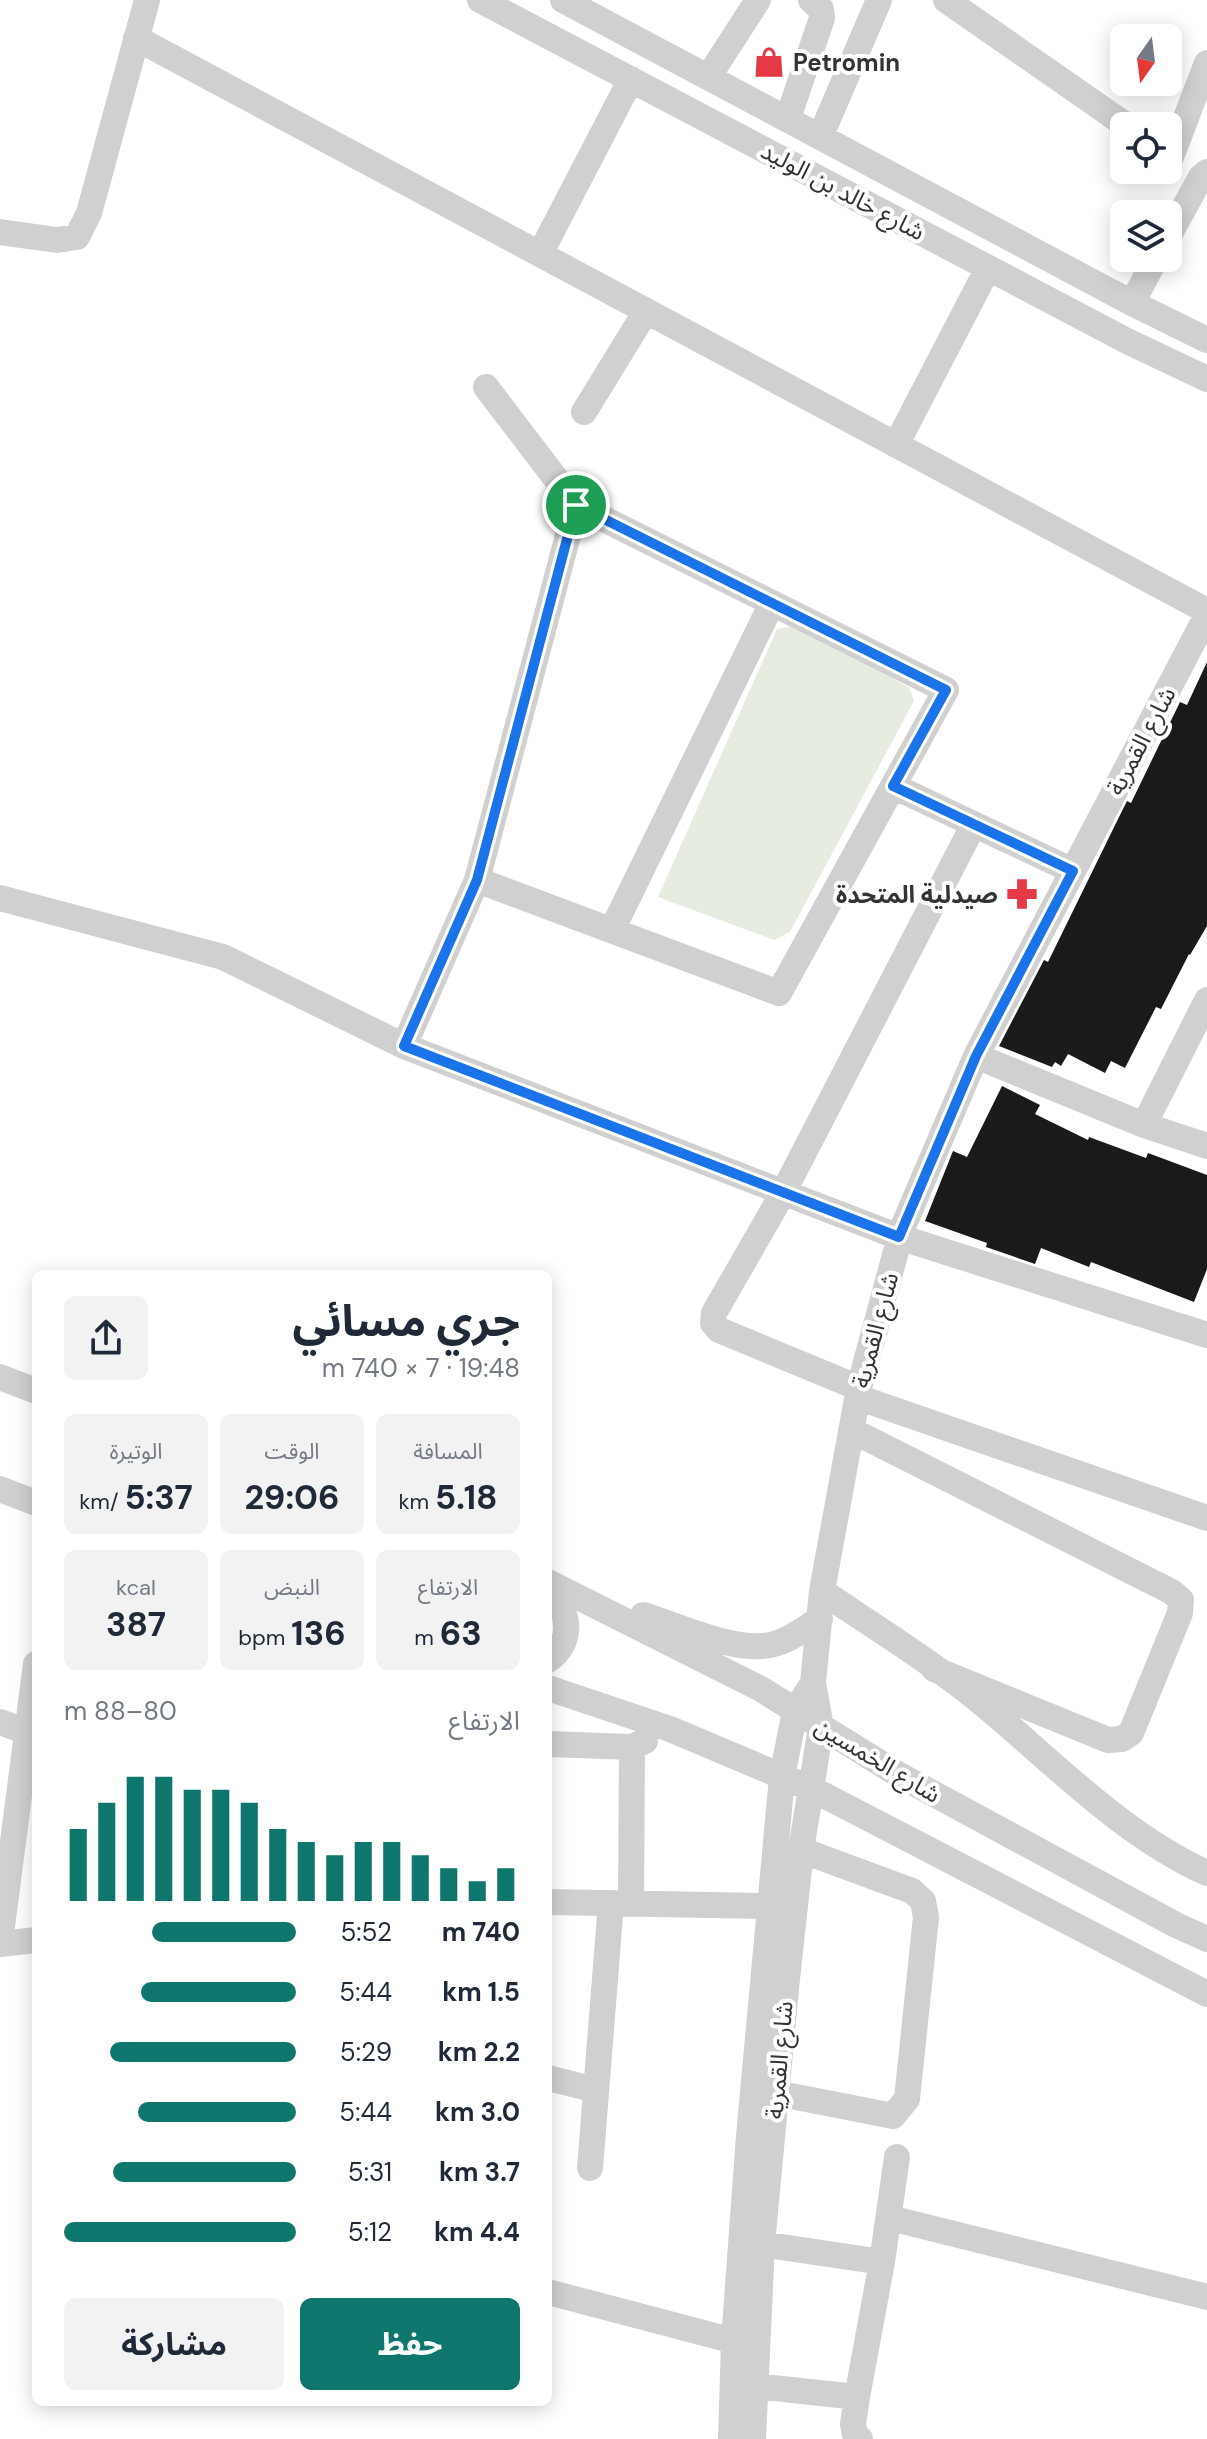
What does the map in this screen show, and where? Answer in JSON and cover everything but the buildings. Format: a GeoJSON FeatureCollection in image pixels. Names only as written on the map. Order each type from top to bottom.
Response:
{"type":"FeatureCollection","features":[{"type":"Feature","properties":{"kind":"street"},"geometry":{"type":"LineString","coordinates":[[0,232],[57,240],[77,237],[89,213],[147,0]]}},
{"type":"Feature","properties":{"kind":"street","name":"شارع خالد بن الوليد"},"geometry":{"type":"LineString","coordinates":[[480,0],[1127,341],[1207,379]]}},
{"type":"Feature","properties":{"kind":"street","name":"شارع خالد بن الوليد"},"geometry":{"type":"LineString","coordinates":[[563,0],[1207,340]]}},
{"type":"Feature","properties":{"kind":"street"},"geometry":{"type":"LineString","coordinates":[[709,76],[758,0]]}},
{"type":"Feature","properties":{"kind":"street"},"geometry":{"type":"LineString","coordinates":[[788,118],[822,18],[821,9],[811,0]]}},
{"type":"Feature","properties":{"kind":"street"},"geometry":{"type":"LineString","coordinates":[[821,135],[879,0]]}},
{"type":"Feature","properties":{"kind":"street"},"geometry":{"type":"LineString","coordinates":[[946,0],[1110,114]]}},
{"type":"Feature","properties":{"kind":"street"},"geometry":{"type":"LineString","coordinates":[[136,38],[1207,613]]}},
{"type":"Feature","properties":{"kind":"street"},"geometry":{"type":"LineString","coordinates":[[1182,124],[1207,63]]}},
{"type":"Feature","properties":{"kind":"street"},"geometry":{"type":"LineString","coordinates":[[540,254],[631,79]]}},
{"type":"Feature","properties":{"kind":"street"},"geometry":{"type":"LineString","coordinates":[[1182,164],[1205,177],[1182,214]]}},
{"type":"Feature","properties":{"kind":"street"},"geometry":{"type":"LineString","coordinates":[[896,445],[988,268]]}},
{"type":"Feature","properties":{"kind":"street"},"geometry":{"type":"LineString","coordinates":[[1132,303],[1149,272]]}},
{"type":"Feature","properties":{"kind":"street"},"geometry":{"type":"LineString","coordinates":[[584,412],[646,311]]}},
{"type":"Feature","properties":{"kind":"street"},"geometry":{"type":"LineString","coordinates":[[477,880],[779,993],[946,690],[576,505],[486,387]]}},
{"type":"Feature","properties":{"kind":"street"},"geometry":{"type":"LineString","coordinates":[[404,1046],[477,880],[576,505]]}},
{"type":"Feature","properties":{"kind":"street"},"geometry":{"type":"LineString","coordinates":[[612,930],[772,603]]}},
{"type":"Feature","properties":{"kind":"street","name":"شارع القمرية"},"geometry":{"type":"LineString","coordinates":[[753,2439],[762,2244],[776,2093],[801,1850],[821,1727],[813,1683],[822,1591],[858,1393],[899,1237],[976,1056],[1207,613]]}},
{"type":"Feature","properties":{"kind":"street"},"geometry":{"type":"LineString","coordinates":[[893,786],[1073,871]]}},
{"type":"Feature","properties":{"kind":"street"},"geometry":{"type":"LineString","coordinates":[[974,824],[783,1193],[714,1313],[713,1323],[719,1330],[858,1393],[1207,1518]]}},
{"type":"Feature","properties":{"kind":"street"},"geometry":{"type":"LineString","coordinates":[[0,898],[223,957],[404,1046],[783,1193],[899,1237],[1207,1335]]}},
{"type":"Feature","properties":{"kind":"street"},"geometry":{"type":"LineString","coordinates":[[1144,1125],[1207,1000]]}},
{"type":"Feature","properties":{"kind":"street"},"geometry":{"type":"LineString","coordinates":[[976,1056],[1144,1125],[1207,1146]]}},
{"type":"Feature","properties":{"kind":"street"},"geometry":{"type":"LineString","coordinates":[[0,1377],[32,1389]]}},
{"type":"Feature","properties":{"kind":"street"},"geometry":{"type":"LineString","coordinates":[[851,1430],[1172,1592],[1181,1600],[1180,1613],[1131,1733],[1122,1739],[1108,1740],[934,1669]]}},
{"type":"Feature","properties":{"kind":"street"},"geometry":{"type":"LineString","coordinates":[[0,1489],[32,1501]]}},
{"type":"Feature","properties":{"kind":"street"},"geometry":{"type":"LineString","coordinates":[[822,1591],[970,1694],[1122,1821],[1178,1860],[1207,1873]]}},
{"type":"Feature","properties":{"kind":"street"},"geometry":{"type":"LineString","coordinates":[[552,1657],[560,1650],[568,1621],[560,1595],[738,1645],[769,1645],[795,1636],[820,1619]]}},
{"type":"Feature","properties":{"kind":"street","name":"شارع الخمسين"},"geometry":{"type":"LineString","coordinates":[[560,1595],[761,1689],[901,1776],[1207,1939]]}},
{"type":"Feature","properties":{"kind":"street","name":"شارع القمرية"},"geometry":{"type":"LineString","coordinates":[[795,1711],[813,1683]]}},
{"type":"Feature","properties":{"kind":"street"},"geometry":{"type":"LineString","coordinates":[[552,1689],[670,1729],[812,1789],[1207,1994]]}},
{"type":"Feature","properties":{"kind":"street"},"geometry":{"type":"LineString","coordinates":[[32,1694],[0,1943],[32,1940]]}},
{"type":"Feature","properties":{"kind":"street"},"geometry":{"type":"LineString","coordinates":[[731,2439],[734,2341],[769,1906],[782,1777],[795,1711]]}},
{"type":"Feature","properties":{"kind":"street"},"geometry":{"type":"LineString","coordinates":[[0,1722],[27,1732]]}},
{"type":"Feature","properties":{"kind":"street"},"geometry":{"type":"LineString","coordinates":[[552,1744],[632,1747],[670,1729]]}},
{"type":"Feature","properties":{"kind":"street"},"geometry":{"type":"LineString","coordinates":[[590,2168],[596,2090],[621,1904],[632,1747]]}},
{"type":"Feature","properties":{"kind":"street"},"geometry":{"type":"LineString","coordinates":[[776,2093],[893,2116],[907,2099],[926,1917],[923,1901],[912,1891],[801,1850]]}},
{"type":"Feature","properties":{"kind":"street"},"geometry":{"type":"LineString","coordinates":[[552,1902],[769,1906]]}},
{"type":"Feature","properties":{"kind":"street"},"geometry":{"type":"LineString","coordinates":[[552,2079],[596,2090]]}},
{"type":"Feature","properties":{"kind":"street"},"geometry":{"type":"LineString","coordinates":[[860,2439],[855,2434],[853,2424],[890,2218],[897,2157]]}},
{"type":"Feature","properties":{"kind":"street"},"geometry":{"type":"LineString","coordinates":[[890,2218],[1207,2297]]}},
{"type":"Feature","properties":{"kind":"street"},"geometry":{"type":"LineString","coordinates":[[762,2244],[882,2262]]}},
{"type":"Feature","properties":{"kind":"street"},"geometry":{"type":"LineString","coordinates":[[552,2293],[734,2341]]}},
{"type":"Feature","properties":{"kind":"street"},"geometry":{"type":"LineString","coordinates":[[755,2386],[857,2397]]}},
{"type":"Feature","properties":{"kind":"shaded area"},"geometry":{"type":"Polygon","coordinates":[[[801,624],[909,688],[914,701],[790,932],[774,940],[658,897],[777,629],[801,624]]]}},
{"type":"Feature","properties":{"kind":"place","name":"Petromin"},"geometry":{"type":"Point","coordinates":[769,62]}},
{"type":"Feature","properties":{"kind":"place","name":"صيدلية المتحدة"},"geometry":{"type":"Point","coordinates":[1022,894]}},
{"type":"Feature","properties":{"kind":"route"},"geometry":{"type":"LineString","coordinates":[[576,505],[946,690],[893,786],[1073,871],[976,1056],[899,1237],[404,1046],[477,880],[576,505]]}}]}
